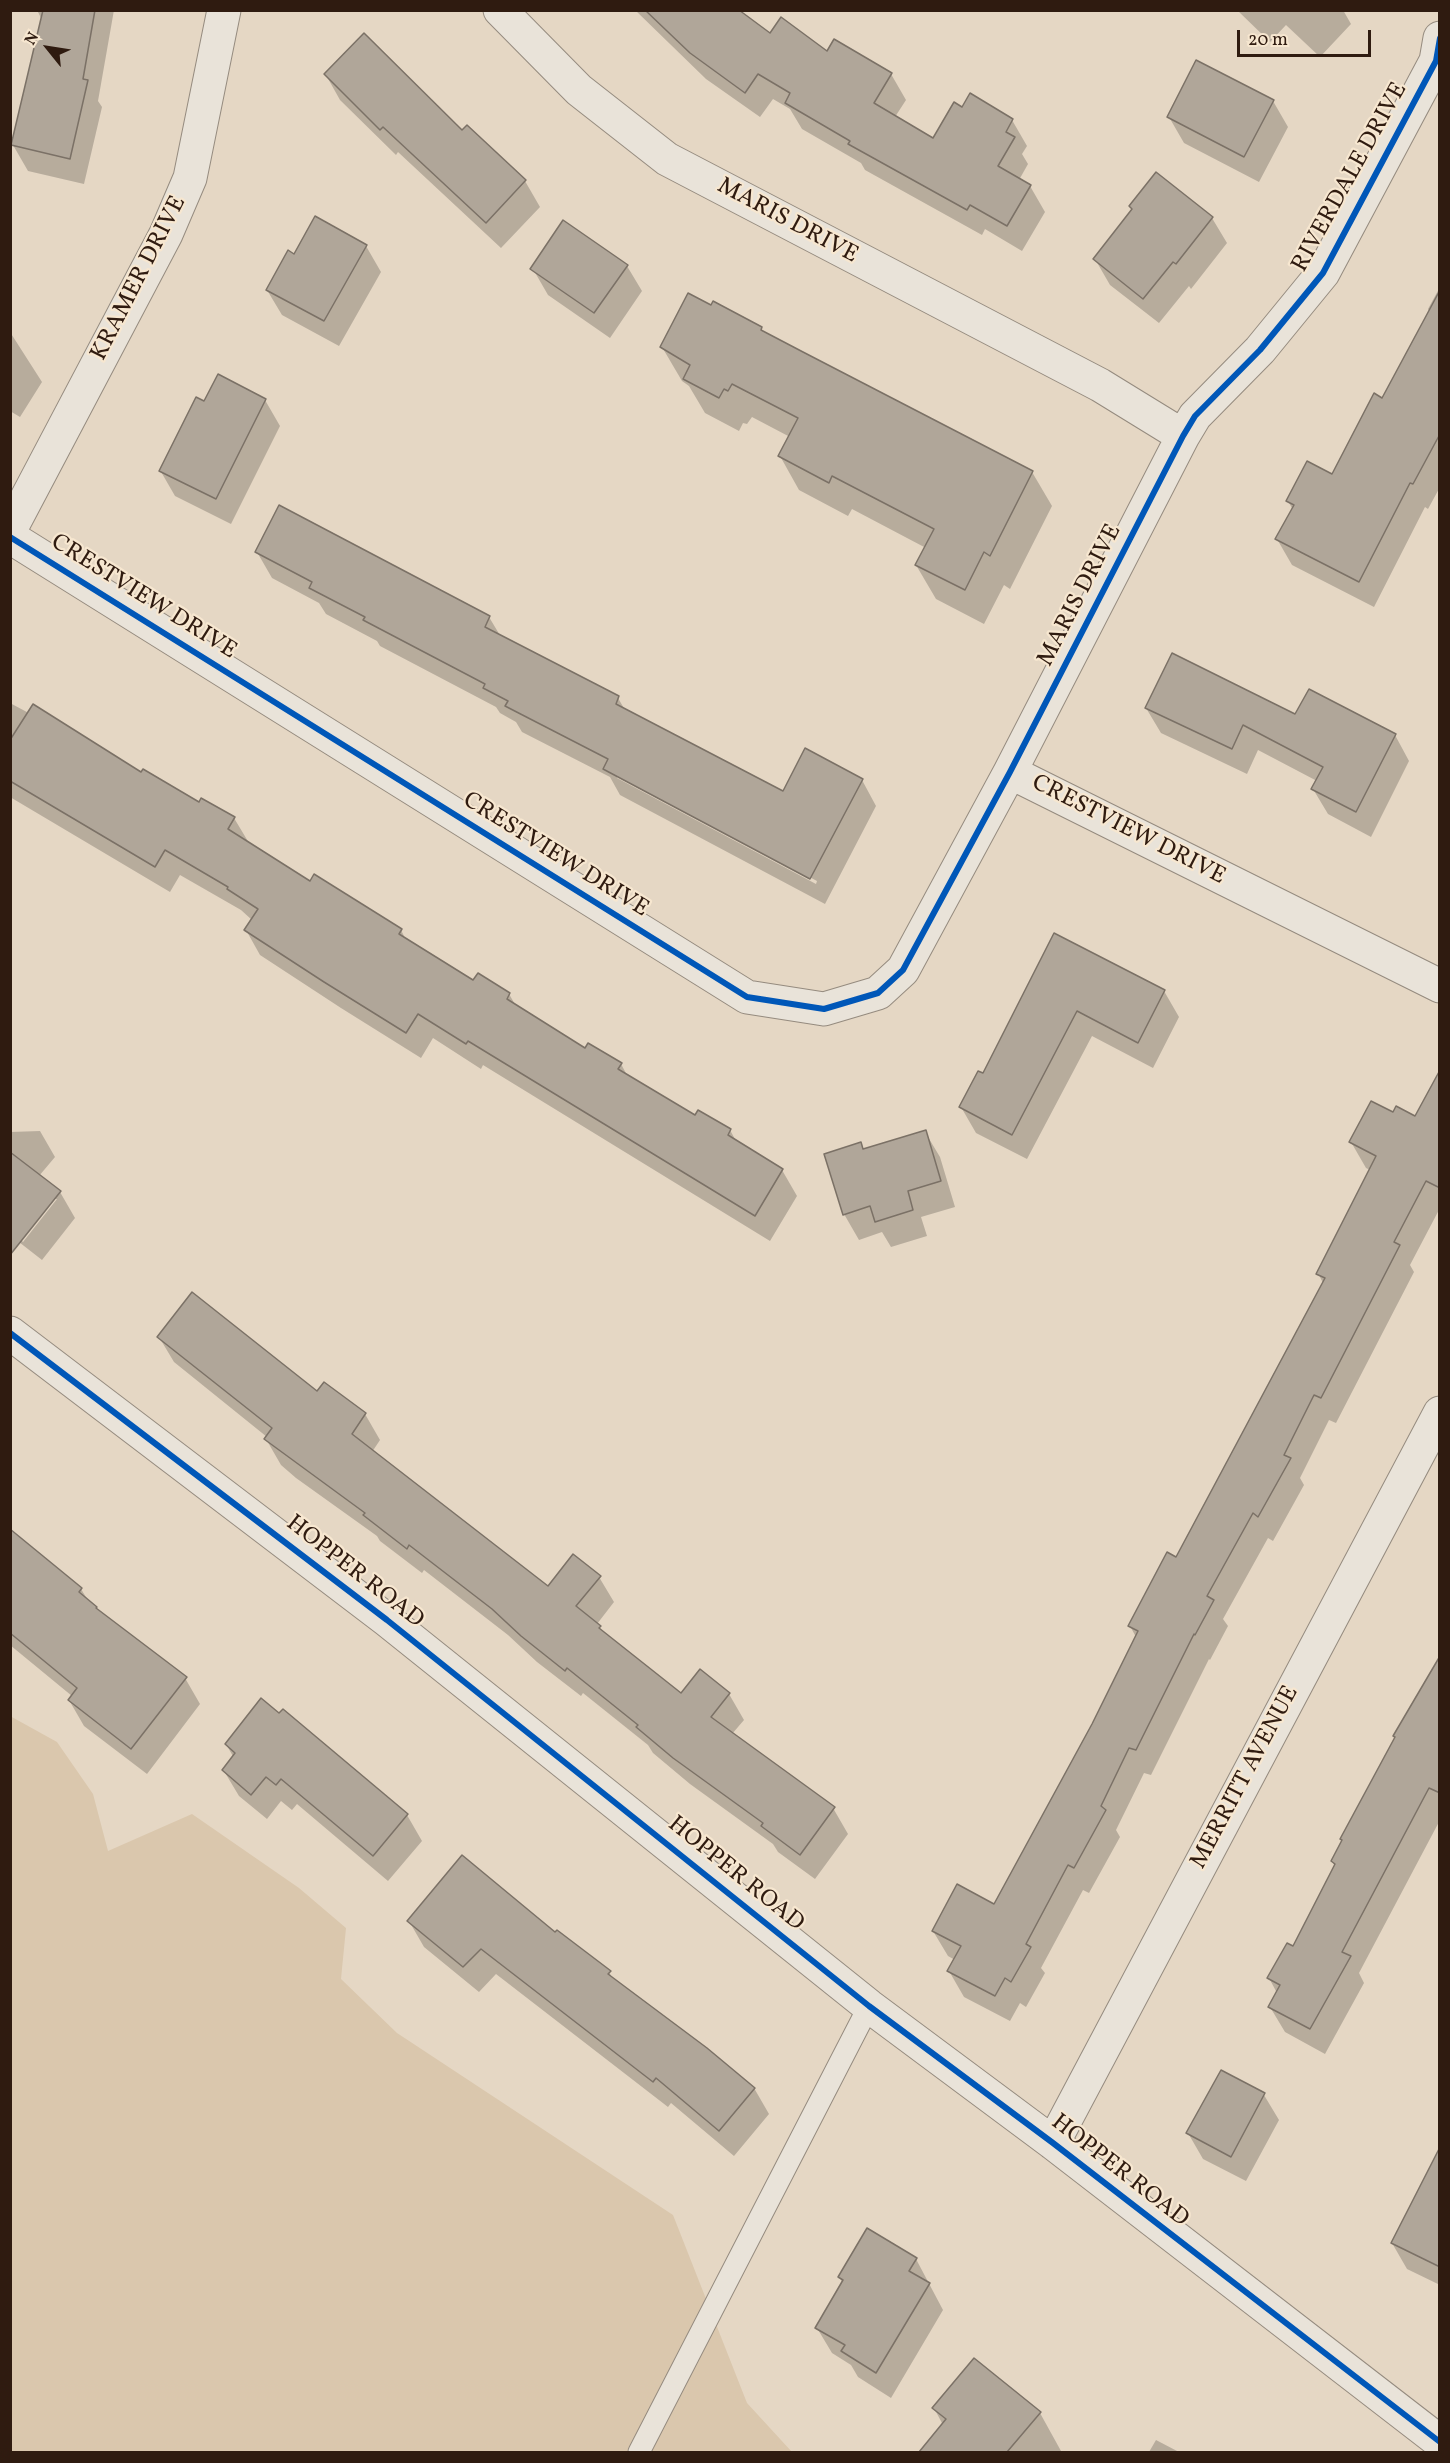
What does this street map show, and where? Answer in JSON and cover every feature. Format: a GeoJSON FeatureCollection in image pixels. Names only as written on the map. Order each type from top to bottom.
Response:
{"type":"FeatureCollection","features":[{"type":"Feature","properties":{"kind":"street","name":"KRAMER DRIVE"},"geometry":{"type":"LineString","coordinates":[[10,530],[166,234],[190,178],[224,10]]}},
{"type":"Feature","properties":{"kind":"street","name":"MARIS DRIVE"},"geometry":{"type":"LineString","coordinates":[[500,10],[579,90],[667,159],[1100,385],[1183,436],[1010,772]]}},
{"type":"Feature","properties":{"kind":"street","name":"RIVERDALE DRIVE"},"geometry":{"type":"LineString","coordinates":[[1183,436],[1195,416],[1260,350],[1323,273],[1436,61],[1440,38]]}},
{"type":"Feature","properties":{"kind":"street","name":"CRESTVIEW DRIVE"},"geometry":{"type":"LineString","coordinates":[[10,537],[747,997],[824,1009],[878,993],[903,970],[1010,772],[1440,986]]}},
{"type":"Feature","properties":{"kind":"street","name":"HOPPER ROAD"},"geometry":{"type":"LineString","coordinates":[[10,1333],[387,1620],[869,2006],[1053,2143],[1440,2442]]}},
{"type":"Feature","properties":{"kind":"street","name":"MERRITT AVENUE"},"geometry":{"type":"LineString","coordinates":[[1053,2143],[1440,1413]]}},
{"type":"Feature","properties":{"kind":"lane"},"geometry":{"type":"LineString","coordinates":[[639,2452],[869,2006]]}},
{"type":"Feature","properties":{"kind":"shaded area"},"geometry":{"type":"Polygon","coordinates":[[[10,1716],[57,1742],[93,1794],[108,1851],[192,1814],[299,1888],[346,1928],[341,1979],[397,2033],[673,2215],[747,2403],[792,2452],[11,2452],[10,1716]]]}},
{"type":"Feature","properties":{"kind":"building"},"geometry":{"type":"Polygon","coordinates":[[[43,10],[95,10],[83,79],[88,80],[70,159],[11,145],[43,10]]]}},
{"type":"Feature","properties":{"kind":"building"},"geometry":{"type":"Polygon","coordinates":[[[645,10],[739,10],[770,33],[781,17],[827,51],[834,39],[892,73],[874,103],[933,138],[954,102],[962,107],[970,93],[1013,119],[1006,132],[1015,137],[998,166],[1031,185],[1007,226],[970,205],[967,210],[848,144],[850,141],[785,103],[790,93],[758,74],[745,93],[690,53],[645,10]]]}},
{"type":"Feature","properties":{"kind":"building"},"geometry":{"type":"Polygon","coordinates":[[[364,33],[462,130],[467,125],[526,180],[486,223],[383,127],[380,130],[324,74],[364,33]]]}},
{"type":"Feature","properties":{"kind":"building"},"geometry":{"type":"Polygon","coordinates":[[[1196,60],[1274,100],[1244,157],[1167,117],[1196,60]]]}},
{"type":"Feature","properties":{"kind":"building"},"geometry":{"type":"Polygon","coordinates":[[[1156,172],[1213,217],[1176,264],[1173,262],[1143,299],[1093,259],[1132,209],[1129,206],[1156,172]]]}},
{"type":"Feature","properties":{"kind":"building"},"geometry":{"type":"Polygon","coordinates":[[[315,216],[367,245],[324,321],[266,290],[288,250],[294,254],[315,216]]]}},
{"type":"Feature","properties":{"kind":"building"},"geometry":{"type":"Polygon","coordinates":[[[563,220],[628,265],[594,313],[530,269],[563,220]]]}},
{"type":"Feature","properties":{"kind":"building"},"geometry":{"type":"Polygon","coordinates":[[[1440,290],[1440,434],[1413,484],[1410,483],[1359,582],[1275,539],[1294,505],[1286,501],[1307,461],[1332,474],[1374,393],[1382,398],[1440,290]]]}},
{"type":"Feature","properties":{"kind":"building"},"geometry":{"type":"Polygon","coordinates":[[[688,293],[711,305],[713,301],[762,327],[761,330],[1033,471],[990,556],[984,552],[965,590],[915,565],[934,529],[832,476],[829,483],[778,456],[798,418],[732,384],[728,391],[724,389],[719,398],[683,379],[690,365],[660,347],[688,293]]]}},
{"type":"Feature","properties":{"kind":"building"},"geometry":{"type":"Polygon","coordinates":[[[218,374],[266,399],[216,499],[159,471],[196,397],[204,401],[218,374]]]}},
{"type":"Feature","properties":{"kind":"building"},"geometry":{"type":"Polygon","coordinates":[[[279,505],[490,616],[485,627],[619,696],[616,704],[783,791],[805,748],[863,779],[810,879],[603,769],[608,759],[505,706],[508,701],[483,688],[485,684],[363,620],[365,617],[309,588],[312,582],[255,552],[279,505]]]}},
{"type":"Feature","properties":{"kind":"building"},"geometry":{"type":"Polygon","coordinates":[[[1172,653],[1295,714],[1309,689],[1396,734],[1356,812],[1311,789],[1323,767],[1243,725],[1232,749],[1145,708],[1172,653]]]}},
{"type":"Feature","properties":{"kind":"building"},"geometry":{"type":"Polygon","coordinates":[[[33,704],[141,772],[143,769],[199,802],[201,798],[235,817],[228,829],[310,881],[314,874],[402,929],[399,934],[473,980],[478,973],[510,993],[507,999],[585,1048],[588,1043],[622,1063],[618,1069],[695,1115],[698,1110],[731,1129],[728,1135],[783,1169],[755,1216],[468,1041],[466,1044],[418,1014],[406,1033],[244,930],[258,909],[227,889],[228,887],[165,850],[155,867],[10,781],[10,740],[33,704]]]}},
{"type":"Feature","properties":{"kind":"building"},"geometry":{"type":"Polygon","coordinates":[[[1054,933],[1165,990],[1138,1043],[1077,1011],[1012,1135],[959,1107],[978,1071],[983,1073],[1054,933]]]}},
{"type":"Feature","properties":{"kind":"building"},"geometry":{"type":"Polygon","coordinates":[[[1440,1070],[1440,1188],[1426,1181],[1394,1242],[1400,1245],[1321,1398],[1314,1395],[1284,1455],[1291,1458],[1258,1517],[1253,1513],[1207,1596],[1214,1600],[1194,1634],[1136,1750],[1129,1748],[1101,1806],[1106,1810],[1074,1868],[1068,1865],[1026,1944],[1031,1947],[1011,1982],[1005,1978],[995,1996],[947,1971],[961,1946],[932,1931],[957,1884],[994,1904],[1092,1724],[1138,1631],[1128,1626],[1167,1552],[1176,1557],[1325,1278],[1316,1274],[1376,1156],[1349,1142],[1371,1101],[1393,1112],[1396,1106],[1415,1116],[1440,1070]]]}},
{"type":"Feature","properties":{"kind":"building"},"geometry":{"type":"Polygon","coordinates":[[[926,1130],[941,1181],[908,1191],[913,1210],[875,1222],[870,1206],[843,1215],[824,1154],[861,1142],[863,1149],[926,1130]]]}},
{"type":"Feature","properties":{"kind":"building"},"geometry":{"type":"Polygon","coordinates":[[[10,1152],[61,1191],[10,1255],[10,1152]]]}},
{"type":"Feature","properties":{"kind":"building"},"geometry":{"type":"Polygon","coordinates":[[[192,1292],[317,1391],[324,1382],[366,1413],[352,1434],[548,1586],[573,1554],[601,1576],[576,1606],[601,1626],[599,1628],[681,1693],[700,1669],[730,1693],[711,1717],[835,1807],[800,1855],[761,1826],[763,1823],[673,1758],[636,1727],[638,1725],[567,1668],[565,1671],[521,1636],[492,1609],[409,1545],[407,1549],[363,1515],[365,1513],[264,1439],[272,1428],[157,1337],[192,1292]]]}},
{"type":"Feature","properties":{"kind":"building"},"geometry":{"type":"Polygon","coordinates":[[[10,1529],[82,1588],[79,1592],[96,1608],[187,1677],[131,1749],[68,1700],[77,1688],[10,1633],[10,1529]]]}},
{"type":"Feature","properties":{"kind":"building"},"geometry":{"type":"Polygon","coordinates":[[[1440,1656],[1440,1793],[1429,1788],[1342,1952],[1351,1956],[1310,2029],[1268,2007],[1280,1985],[1267,1978],[1287,1943],[1293,1946],[1335,1864],[1331,1861],[1342,1840],[1340,1839],[1395,1737],[1393,1736],[1440,1656]]]}},
{"type":"Feature","properties":{"kind":"building"},"geometry":{"type":"Polygon","coordinates":[[[261,1698],[279,1713],[283,1709],[408,1814],[373,1856],[281,1779],[276,1785],[266,1777],[251,1795],[222,1770],[235,1753],[225,1744],[261,1698]]]}},
{"type":"Feature","properties":{"kind":"building"},"geometry":{"type":"Polygon","coordinates":[[[462,1855],[555,1932],[557,1930],[611,1971],[608,1974],[707,2048],[755,2088],[719,2131],[656,2078],[653,2082],[481,1949],[463,1967],[407,1921],[462,1855]]]}},
{"type":"Feature","properties":{"kind":"building"},"geometry":{"type":"Polygon","coordinates":[[[1221,2070],[1265,2093],[1231,2157],[1186,2133],[1221,2070]]]}},
{"type":"Feature","properties":{"kind":"building"},"geometry":{"type":"Polygon","coordinates":[[[1440,2147],[1440,2267],[1391,2243],[1440,2147]]]}},
{"type":"Feature","properties":{"kind":"building"},"geometry":{"type":"Polygon","coordinates":[[[867,2228],[917,2258],[909,2271],[930,2283],[876,2373],[841,2351],[845,2345],[815,2328],[843,2280],[838,2277],[867,2228]]]}},
{"type":"Feature","properties":{"kind":"building"},"geometry":{"type":"Polygon","coordinates":[[[974,2358],[1041,2412],[1007,2452],[919,2452],[946,2419],[932,2408],[974,2358]]]}},
{"type":"Feature","properties":{"kind":"cycle path"},"geometry":{"type":"LineString","coordinates":[[10,537],[747,997],[824,1009],[878,993],[903,970],[1010,772],[1183,436],[1195,416],[1260,350],[1323,273],[1436,61],[1440,38]]}},
{"type":"Feature","properties":{"kind":"cycle path"},"geometry":{"type":"LineString","coordinates":[[10,1333],[387,1620],[869,2006],[1053,2143],[1440,2442]]}}]}
